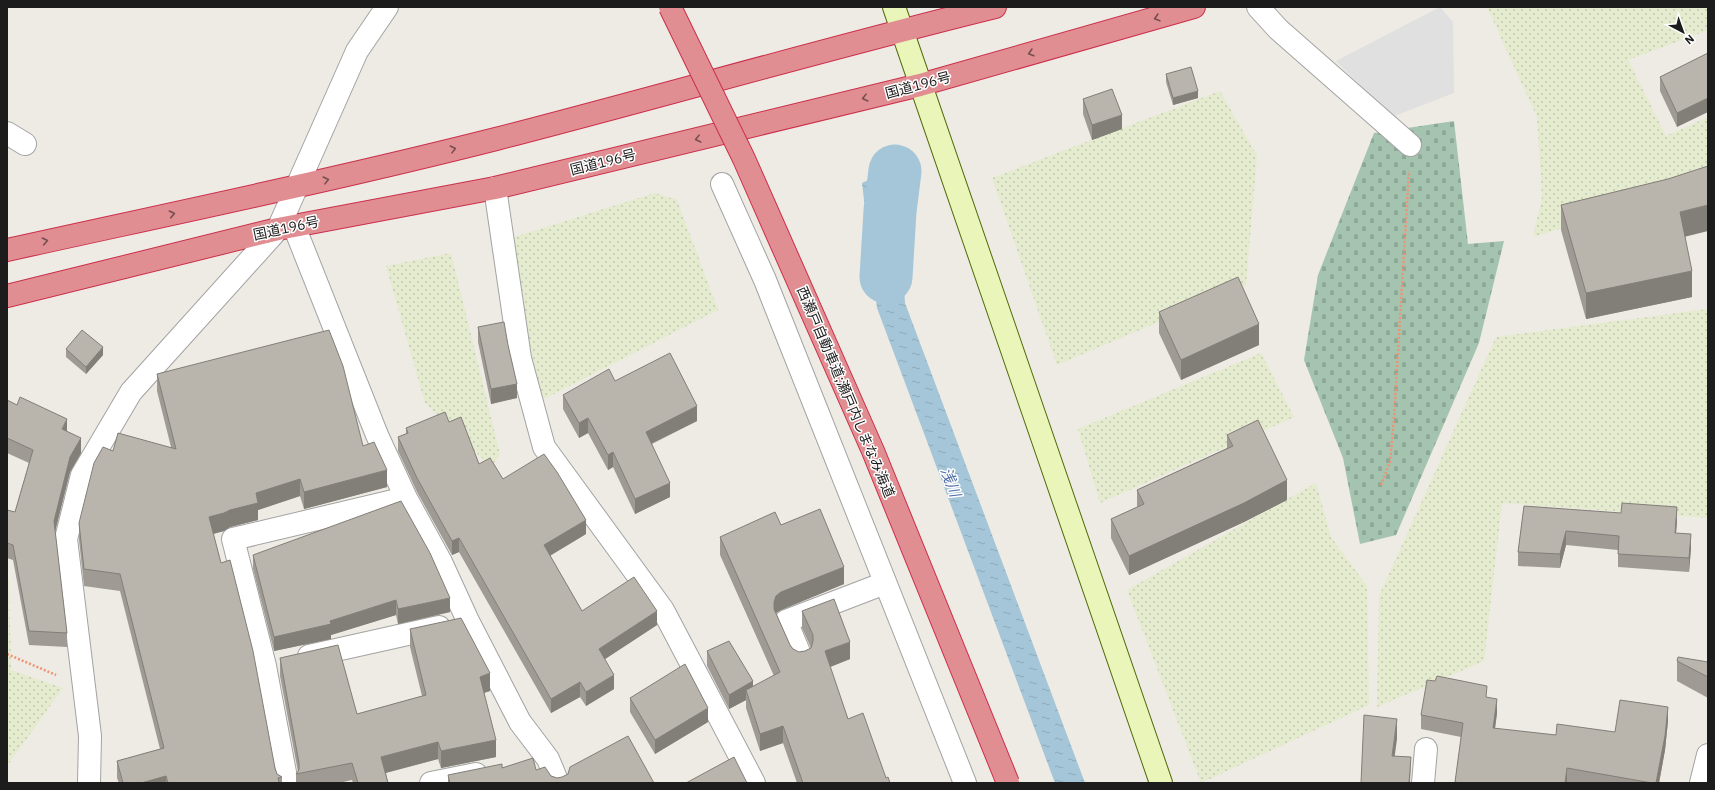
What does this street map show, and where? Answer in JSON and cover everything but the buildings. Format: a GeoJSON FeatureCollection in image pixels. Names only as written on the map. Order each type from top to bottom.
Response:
{"type":"FeatureCollection","features":[{"type":"Feature","properties":{"kind":"highway","name":"西瀬戸自動車道;瀬戸内しまなみ海道"},"geometry":{"type":"LineString","coordinates":[[670,7],[744,159],[873,450],[1008,783]]}},
{"type":"Feature","properties":{"kind":"highway"},"geometry":{"type":"LineString","coordinates":[[7,250],[297,187],[496,139],[902,30],[995,7]]}},
{"type":"Feature","properties":{"kind":"highway","name":"国道196号"},"geometry":{"type":"LineString","coordinates":[[7,296],[286,227],[495,188],[920,85],[1194,7]]}},
{"type":"Feature","properties":{"kind":"street"},"geometry":{"type":"LineString","coordinates":[[89,783],[90,736],[66,539],[82,475],[131,392],[286,227],[297,187],[357,51],[388,7]]}},
{"type":"Feature","properties":{"kind":"street"},"geometry":{"type":"LineString","coordinates":[[894,7],[1161,783]]}},
{"type":"Feature","properties":{"kind":"street"},"geometry":{"type":"LineString","coordinates":[[1258,7],[1278,29],[1410,144]]}},
{"type":"Feature","properties":{"kind":"street"},"geometry":{"type":"LineString","coordinates":[[722,184],[765,280],[965,783]]}},
{"type":"Feature","properties":{"kind":"street"},"geometry":{"type":"LineString","coordinates":[[495,188],[520,358],[544,448],[663,610],[754,783]]}},
{"type":"Feature","properties":{"kind":"street"},"geometry":{"type":"LineString","coordinates":[[286,227],[406,498],[441,562],[468,621],[520,722],[548,759],[558,783]]}},
{"type":"Feature","properties":{"kind":"street"},"geometry":{"type":"LineString","coordinates":[[287,783],[265,666],[233,539],[406,498]]}},
{"type":"Feature","properties":{"kind":"street"},"geometry":{"type":"LineString","coordinates":[[801,656],[786,621],[885,583]]}},
{"type":"Feature","properties":{"kind":"street"},"geometry":{"type":"LineString","coordinates":[[265,666],[468,621]]}},
{"type":"Feature","properties":{"kind":"street"},"geometry":{"type":"LineString","coordinates":[[1423,783],[1426,749]]}},
{"type":"Feature","properties":{"kind":"street"},"geometry":{"type":"LineString","coordinates":[[1701,783],[1708,755]]}},
{"type":"Feature","properties":{"kind":"street"},"geometry":{"type":"LineString","coordinates":[[524,764],[548,759]]}},
{"type":"Feature","properties":{"kind":"street"},"geometry":{"type":"LineString","coordinates":[[431,783],[493,770]]}},
{"type":"Feature","properties":{"kind":"path"},"geometry":{"type":"LineString","coordinates":[[1381,485],[1390,462],[1394,418],[1410,144]]}},
{"type":"Feature","properties":{"kind":"path"},"geometry":{"type":"LineString","coordinates":[[7,654],[85,686]]}},
{"type":"Feature","properties":{"kind":"green space"},"geometry":{"type":"Polygon","coordinates":[[[1487,7],[1707,7],[1708,30],[1628,60],[1666,136],[1708,117],[1708,183],[1533,237],[1542,197],[1537,117],[1487,7]]]}},
{"type":"Feature","properties":{"kind":"green space"},"geometry":{"type":"Polygon","coordinates":[[[1220,91],[1257,156],[1246,285],[1057,365],[992,178],[1220,91]]]}},
{"type":"Feature","properties":{"kind":"green space"},"geometry":{"type":"Polygon","coordinates":[[[1454,121],[1468,244],[1504,241],[1479,343],[1396,535],[1360,544],[1343,458],[1304,360],[1318,275],[1374,133],[1454,121]]]}},
{"type":"Feature","properties":{"kind":"green space"},"geometry":{"type":"Polygon","coordinates":[[[655,193],[677,200],[718,310],[538,402],[508,239],[655,193]]]}},
{"type":"Feature","properties":{"kind":"green space"},"geometry":{"type":"Polygon","coordinates":[[[451,253],[500,454],[491,467],[425,403],[386,266],[451,253]]]}},
{"type":"Feature","properties":{"kind":"green space"},"geometry":{"type":"Polygon","coordinates":[[[1708,309],[1708,518],[1502,503],[1484,661],[1377,707],[1379,596],[1496,337],[1708,309]]]}},
{"type":"Feature","properties":{"kind":"green space"},"geometry":{"type":"Polygon","coordinates":[[[1261,353],[1294,417],[1100,503],[1078,429],[1261,353]]]}},
{"type":"Feature","properties":{"kind":"green space"},"geometry":{"type":"Polygon","coordinates":[[[1316,483],[1331,537],[1367,586],[1369,705],[1201,783],[1127,590],[1316,483]]]}},
{"type":"Feature","properties":{"kind":"green space"},"geometry":{"type":"Polygon","coordinates":[[[7,578],[9,579],[11,670],[63,688],[7,766],[7,578]]]}},
{"type":"Feature","properties":{"kind":"shaded area"},"geometry":{"type":"Polygon","coordinates":[[[1440,7],[1453,22],[1454,93],[1392,117],[1336,61],[1440,7]]]}},
{"type":"Feature","properties":{"kind":"water"},"geometry":{"type":"Polygon","coordinates":[[[877,176],[903,225],[902,253],[905,303],[1085,783],[1055,783],[877,308],[862,183],[877,176]]]}},
{"type":"Feature","properties":{"kind":"waterway","name":"浅川"},"geometry":{"type":"LineString","coordinates":[[886,277],[890,211],[895,171]]}}]}
